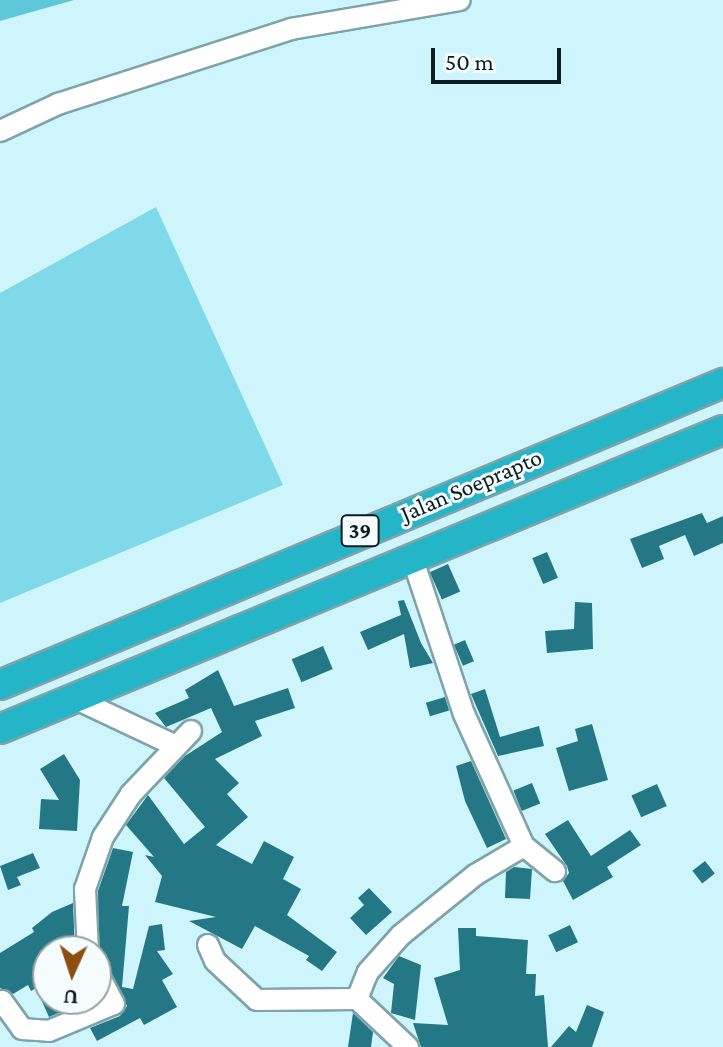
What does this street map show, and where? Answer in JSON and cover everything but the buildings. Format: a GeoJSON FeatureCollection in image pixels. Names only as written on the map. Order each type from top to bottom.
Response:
{"type":"FeatureCollection","features":[{"type":"Feature","properties":{"kind":"highway","name":"Jalan Soeprapto"},"geometry":{"type":"LineString","coordinates":[[0,685],[723,383]]}},
{"type":"Feature","properties":{"kind":"highway","name":"Jalan Soeprapto"},"geometry":{"type":"LineString","coordinates":[[0,729],[723,430]]}},
{"type":"Feature","properties":{"kind":"street"},"geometry":{"type":"LineString","coordinates":[[0,131],[58,104],[291,29],[460,0]]}},
{"type":"Feature","properties":{"kind":"street"},"geometry":{"type":"LineString","coordinates":[[412,557],[451,682],[524,846],[555,871]]}},
{"type":"Feature","properties":{"kind":"street"},"geometry":{"type":"LineString","coordinates":[[74,698],[183,739],[131,794],[103,837],[85,889],[87,935]]}},
{"type":"Feature","properties":{"kind":"street"},"geometry":{"type":"LineString","coordinates":[[357,999],[368,972],[401,935],[475,875],[524,846]]}},
{"type":"Feature","properties":{"kind":"street"},"geometry":{"type":"LineString","coordinates":[[208,945],[215,961],[257,1000],[357,999],[408,1047]]}},
{"type":"Feature","properties":{"kind":"street"},"geometry":{"type":"LineString","coordinates":[[2,1001],[22,1029],[49,1031],[88,1015]]}},
{"type":"Feature","properties":{"kind":"shaded area"},"geometry":{"type":"Polygon","coordinates":[[[0,0],[74,0],[0,21],[0,0]]]}},
{"type":"Feature","properties":{"kind":"shaded area"},"geometry":{"type":"Polygon","coordinates":[[[156,207],[283,485],[0,603],[0,293],[156,207]]]}}]}
